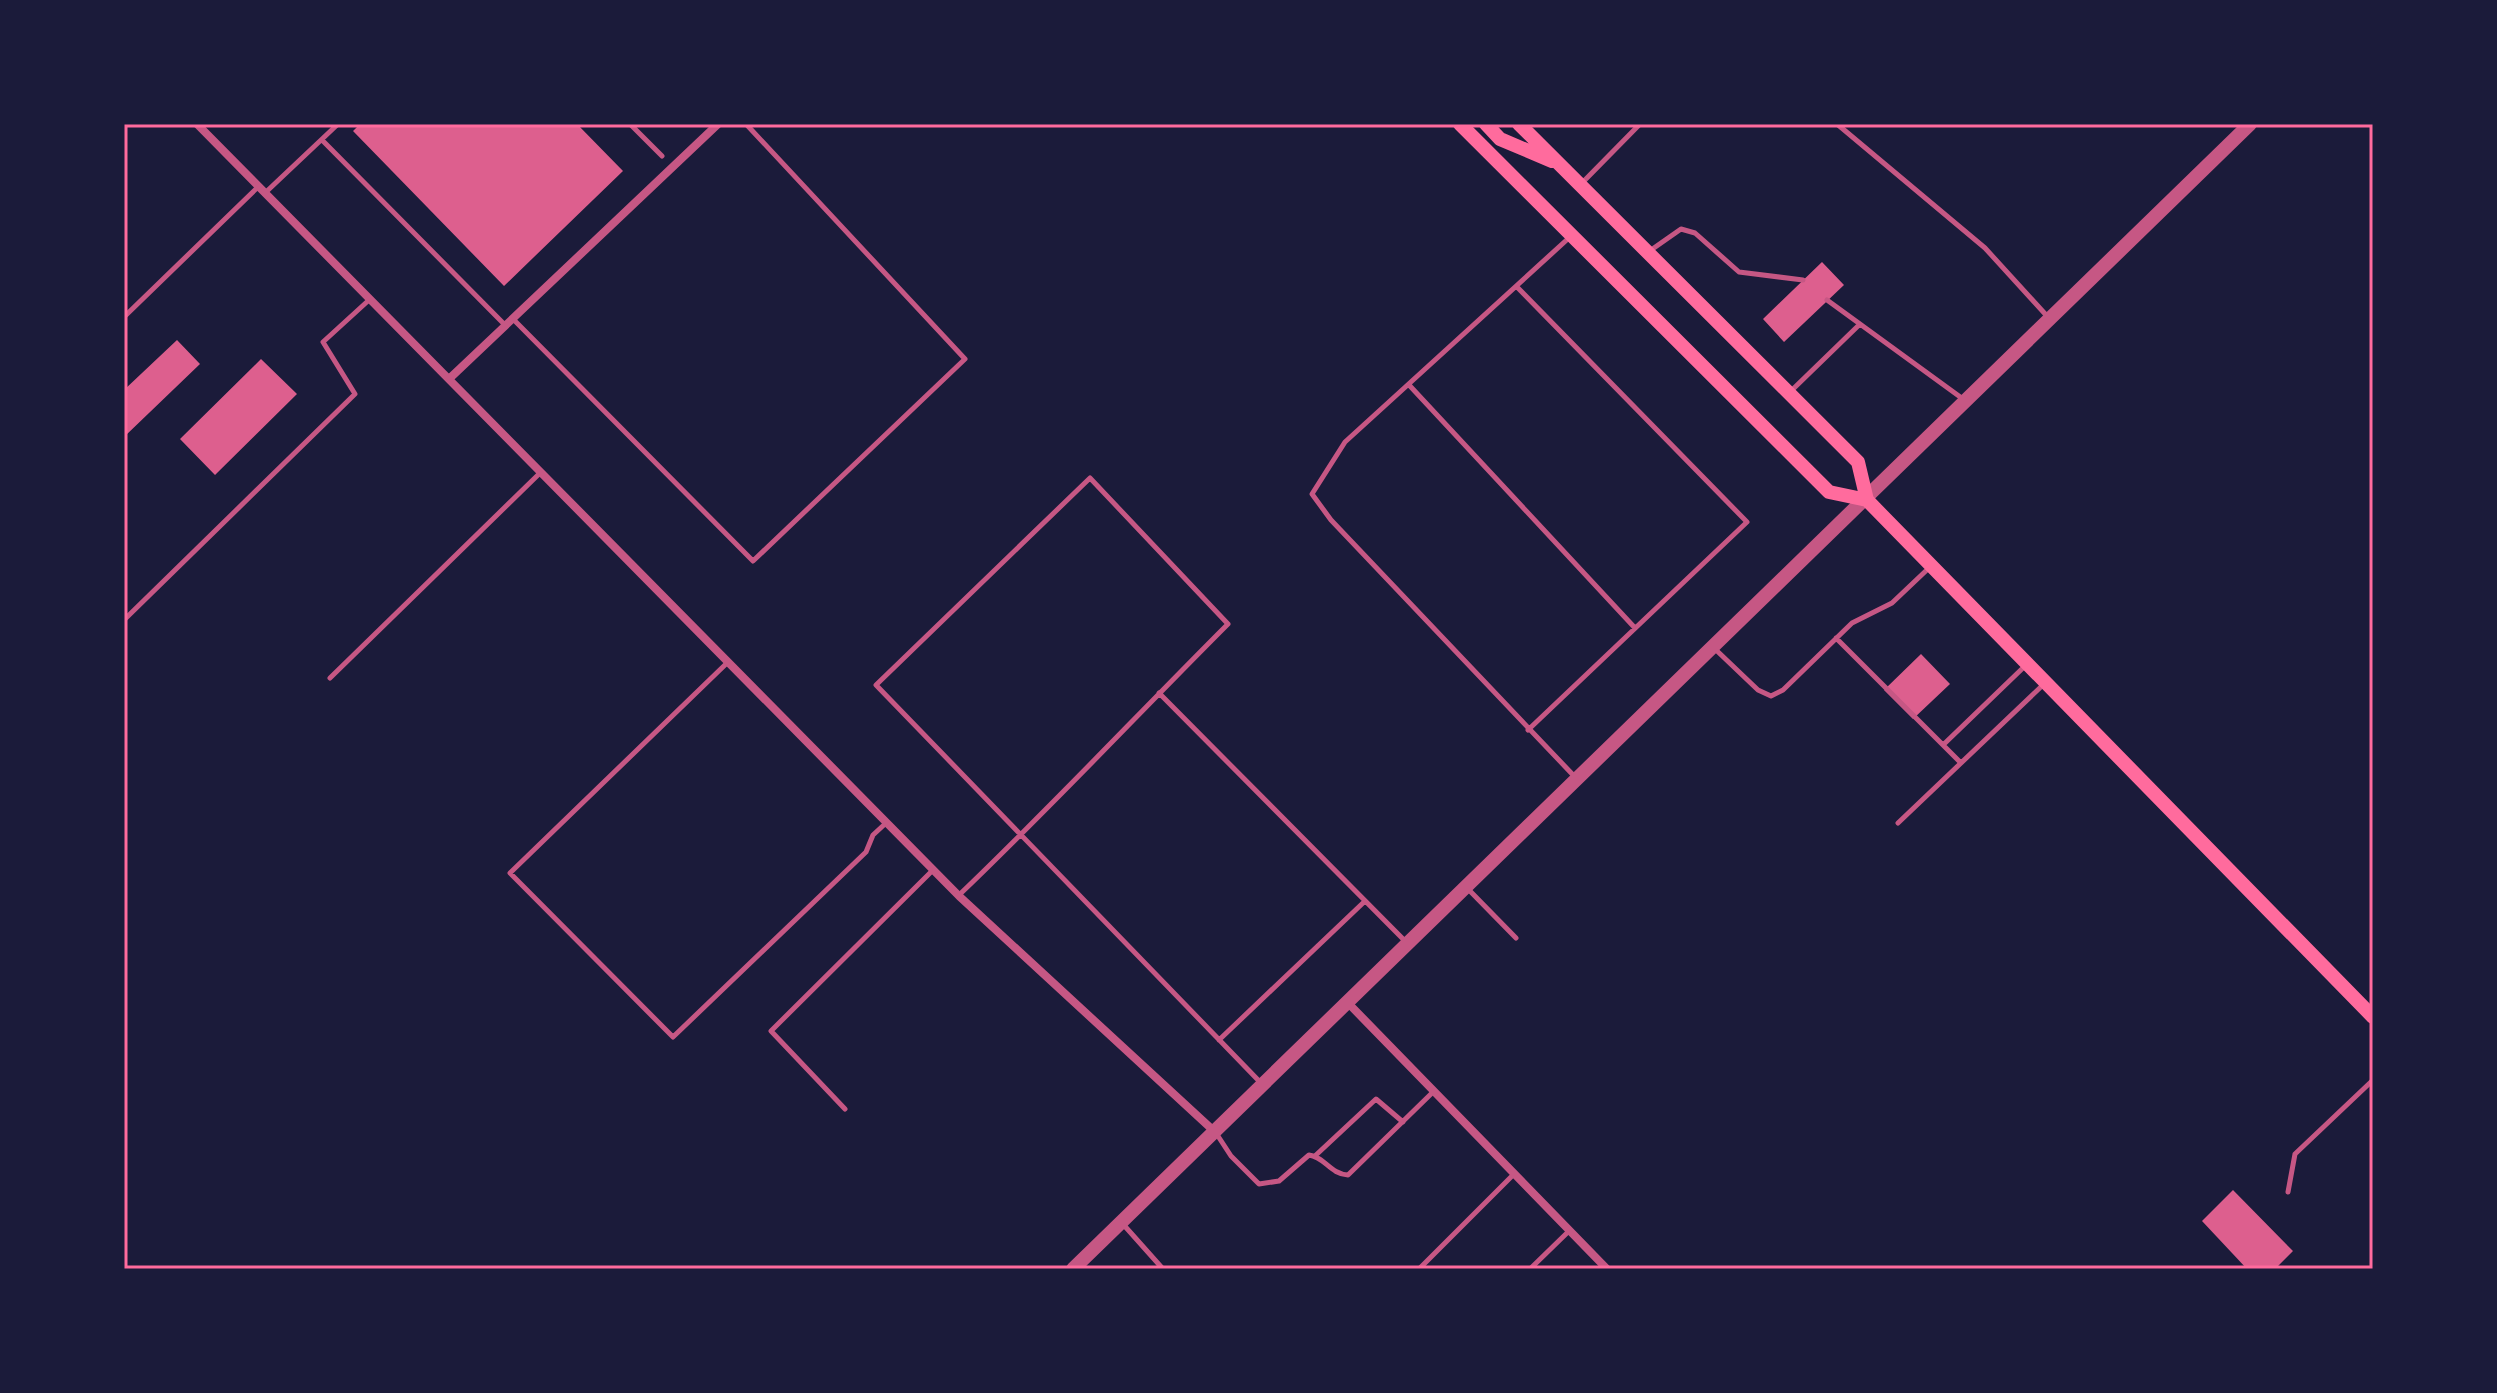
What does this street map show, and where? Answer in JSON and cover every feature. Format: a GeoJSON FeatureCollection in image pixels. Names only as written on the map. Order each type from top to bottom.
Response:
{"type":"FeatureCollection","features":[{"type":"Feature","properties":{"kind":"main road"},"geometry":{"type":"LineString","coordinates":[[1460,124],[1829,492],[1867,500]]}},
{"type":"Feature","properties":{"kind":"main road"},"geometry":{"type":"LineString","coordinates":[[1486,124],[1500,139],[1560,164]]}},
{"type":"Feature","properties":{"kind":"main road"},"geometry":{"type":"LineString","coordinates":[[1519,124],[1858,462],[1867,500],[2373,1017]]}},
{"type":"Feature","properties":{"kind":"street"},"geometry":{"type":"LineString","coordinates":[[197,124],[959,896],[1215,1132]]}},
{"type":"Feature","properties":{"kind":"street"},"geometry":{"type":"LineString","coordinates":[[449,379],[718,124]]}},
{"type":"Feature","properties":{"kind":"street"},"geometry":{"type":"LineString","coordinates":[[1073,1269],[1715,648],[2250,124]]}},
{"type":"Feature","properties":{"kind":"street"},"geometry":{"type":"LineString","coordinates":[[1349,1004],[1607,1269]]}},
{"type":"Feature","properties":{"kind":"lane"},"geometry":{"type":"LineString","coordinates":[[124,317],[338,124]]}},
{"type":"Feature","properties":{"kind":"lane"},"geometry":{"type":"LineString","coordinates":[[630,124],[662,156]]}},
{"type":"Feature","properties":{"kind":"lane"},"geometry":{"type":"LineString","coordinates":[[513,318],[753,561],[965,359],[746,124]]}},
{"type":"Feature","properties":{"kind":"lane"},"geometry":{"type":"LineString","coordinates":[[1581,185],[1640,124]]}},
{"type":"Feature","properties":{"kind":"lane"},"geometry":{"type":"LineString","coordinates":[[1837,124],[1985,248],[2050,320]]}},
{"type":"Feature","properties":{"kind":"lane"},"geometry":{"type":"LineString","coordinates":[[322,140],[505,326]]}},
{"type":"Feature","properties":{"kind":"lane"},"geometry":{"type":"LineString","coordinates":[[1648,252],[1681,229],[1695,233],[1739,272],[1803,280]]}},
{"type":"Feature","properties":{"kind":"lane"},"geometry":{"type":"LineString","coordinates":[[1572,236],[1345,442],[1312,494],[1331,520],[1578,781]]}},
{"type":"Feature","properties":{"kind":"lane"},"geometry":{"type":"LineString","coordinates":[[1517,287],[1747,522],[1528,730]]}},
{"type":"Feature","properties":{"kind":"lane"},"geometry":{"type":"LineString","coordinates":[[124,620],[355,394],[323,342],[370,299]]}},
{"type":"Feature","properties":{"kind":"lane"},"geometry":{"type":"LineString","coordinates":[[1827,300],[1967,401]]}},
{"type":"Feature","properties":{"kind":"lane"},"geometry":{"type":"LineString","coordinates":[[1790,393],[1859,325]]}},
{"type":"Feature","properties":{"kind":"lane"},"geometry":{"type":"LineString","coordinates":[[1410,386],[1635,628]]}},
{"type":"Feature","properties":{"kind":"lane"},"geometry":{"type":"LineString","coordinates":[[330,678],[541,473]]}},
{"type":"Feature","properties":{"kind":"lane"},"geometry":{"type":"LineString","coordinates":[[959,896],[1022,833],[1159,693],[1228,624],[1090,478],[876,685],[1022,833],[1264,1085]]}},
{"type":"Feature","properties":{"kind":"lane"},"geometry":{"type":"LineString","coordinates":[[1715,648],[1758,690],[1771,696],[1783,690],[1864,615],[1892,603],[1931,566]]}},
{"type":"Feature","properties":{"kind":"lane"},"geometry":{"type":"LineString","coordinates":[[1836,638],[1961,763]]}},
{"type":"Feature","properties":{"kind":"lane"},"geometry":{"type":"LineString","coordinates":[[728,662],[510,873],[673,1037],[866,852],[873,835],[886,823]]}},
{"type":"Feature","properties":{"kind":"lane"},"geometry":{"type":"LineString","coordinates":[[1943,745],[2026,664]]}},
{"type":"Feature","properties":{"kind":"lane"},"geometry":{"type":"LineString","coordinates":[[1898,823],[2045,683]]}},
{"type":"Feature","properties":{"kind":"lane"},"geometry":{"type":"LineString","coordinates":[[1159,693],[1409,945]]}},
{"type":"Feature","properties":{"kind":"lane"},"geometry":{"type":"LineString","coordinates":[[845,1109],[771,1031],[933,870]]}},
{"type":"Feature","properties":{"kind":"lane"},"geometry":{"type":"LineString","coordinates":[[1467,889],[1516,938]]}},
{"type":"Feature","properties":{"kind":"lane"},"geometry":{"type":"LineString","coordinates":[[1219,1040],[1364,902]]}},
{"type":"Feature","properties":{"kind":"lane"},"geometry":{"type":"LineString","coordinates":[[2288,1192],[2295,1154],[2373,1080]]}},
{"type":"Feature","properties":{"kind":"lane"},"geometry":{"type":"LineString","coordinates":[[1316,1155],[1330,1169],[1348,1175],[1434,1091]]}},
{"type":"Feature","properties":{"kind":"lane"},"geometry":{"type":"LineString","coordinates":[[1215,1132],[1231,1156],[1259,1184],[1279,1181],[1303,1158],[1316,1155],[1376,1099],[1403,1122]]}},
{"type":"Feature","properties":{"kind":"lane"},"geometry":{"type":"LineString","coordinates":[[1419,1269],[1514,1174]]}},
{"type":"Feature","properties":{"kind":"lane"},"geometry":{"type":"LineString","coordinates":[[1121,1222],[1163,1269]]}},
{"type":"Feature","properties":{"kind":"lane"},"geometry":{"type":"LineString","coordinates":[[1530,1269],[1569,1231]]}},
{"type":"Feature","properties":{"kind":"building"},"geometry":{"type":"Polygon","coordinates":[[[360,124],[577,124],[623,171],[504,286],[353,131],[360,124]]]}},
{"type":"Feature","properties":{"kind":"building"},"geometry":{"type":"Polygon","coordinates":[[[1822,262],[1844,285],[1784,342],[1763,319],[1822,262]]]}},
{"type":"Feature","properties":{"kind":"building"},"geometry":{"type":"Polygon","coordinates":[[[177,340],[200,364],[124,437],[124,390],[177,340]]]}},
{"type":"Feature","properties":{"kind":"building"},"geometry":{"type":"Polygon","coordinates":[[[261,359],[297,394],[215,475],[180,439],[261,359]]]}},
{"type":"Feature","properties":{"kind":"building"},"geometry":{"type":"Polygon","coordinates":[[[1921,654],[1950,684],[1913,719],[1884,690],[1921,654]]]}},
{"type":"Feature","properties":{"kind":"building"},"geometry":{"type":"Polygon","coordinates":[[[2233,1190],[2293,1251],[2275,1269],[2247,1269],[2202,1221],[2233,1190]]]}}]}
